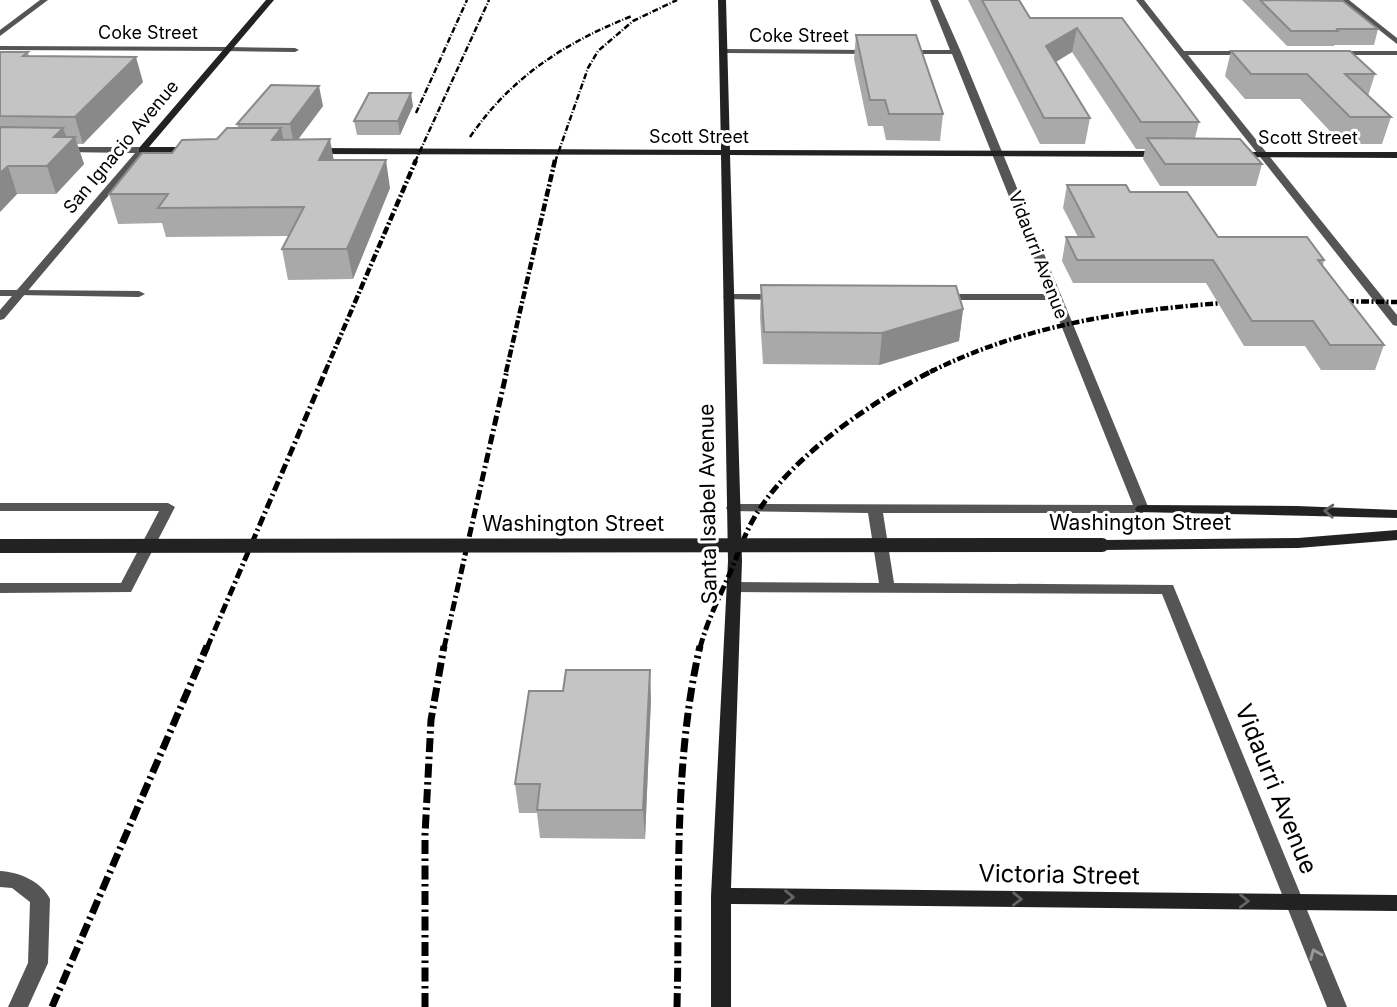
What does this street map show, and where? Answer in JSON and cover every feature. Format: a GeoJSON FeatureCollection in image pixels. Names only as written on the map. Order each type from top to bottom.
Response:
{"type":"FeatureCollection","features":[{"type":"Feature","properties":{"kind":"main road","name":"San Ignacio Avenue"},"geometry":{"type":"LineString","coordinates":[[142,150],[270,0]]}},
{"type":"Feature","properties":{"kind":"main road","name":"Santa Isabel Avenue"},"geometry":{"type":"LineString","coordinates":[[721,1007],[721,896],[734,587],[722,0]]}},
{"type":"Feature","properties":{"kind":"main road"},"geometry":{"type":"LineString","coordinates":[[142,150],[198,150]]}},
{"type":"Feature","properties":{"kind":"main road","name":"Scott Street"},"geometry":{"type":"LineString","coordinates":[[309,151],[1180,154]]}},
{"type":"Feature","properties":{"kind":"main road","name":"Scott Street"},"geometry":{"type":"LineString","coordinates":[[1222,154],[1397,155]]}},
{"type":"Feature","properties":{"kind":"main road"},"geometry":{"type":"LineString","coordinates":[[1142,509],[1397,514]]}},
{"type":"Feature","properties":{"kind":"main road","name":"Washington Street"},"geometry":{"type":"LineString","coordinates":[[0,546],[1102,545],[1298,543],[1397,535]]}},
{"type":"Feature","properties":{"kind":"main road","name":"Victoria Street"},"geometry":{"type":"LineString","coordinates":[[721,896],[1397,903]]}},
{"type":"Feature","properties":{"kind":"street"},"geometry":{"type":"LineString","coordinates":[[0,34],[44,0]]}},
{"type":"Feature","properties":{"kind":"street","name":"Vidaurri Avenue"},"geometry":{"type":"LineString","coordinates":[[934,0],[1142,509]]}},
{"type":"Feature","properties":{"kind":"street"},"geometry":{"type":"LineString","coordinates":[[1140,0],[1397,323]]}},
{"type":"Feature","properties":{"kind":"street"},"geometry":{"type":"LineString","coordinates":[[1345,0],[1397,43]]}},
{"type":"Feature","properties":{"kind":"street","name":"Coke Street"},"geometry":{"type":"LineString","coordinates":[[0,48],[295,50]]}},
{"type":"Feature","properties":{"kind":"street","name":"Coke Street"},"geometry":{"type":"LineString","coordinates":[[725,51],[889,52]]}},
{"type":"Feature","properties":{"kind":"street"},"geometry":{"type":"LineString","coordinates":[[902,52],[957,52]]}},
{"type":"Feature","properties":{"kind":"street"},"geometry":{"type":"LineString","coordinates":[[1184,53],[1264,53]]}},
{"type":"Feature","properties":{"kind":"street"},"geometry":{"type":"LineString","coordinates":[[1331,53],[1397,53]]}},
{"type":"Feature","properties":{"kind":"street"},"geometry":{"type":"LineString","coordinates":[[52,149],[142,150]]}},
{"type":"Feature","properties":{"kind":"street","name":"San Ignacio Avenue"},"geometry":{"type":"LineString","coordinates":[[0,317],[142,150]]}},
{"type":"Feature","properties":{"kind":"street"},"geometry":{"type":"LineString","coordinates":[[0,293],[139,294]]}},
{"type":"Feature","properties":{"kind":"street"},"geometry":{"type":"LineString","coordinates":[[729,297],[797,297]]}},
{"type":"Feature","properties":{"kind":"street"},"geometry":{"type":"LineString","coordinates":[[932,297],[1054,297]]}},
{"type":"Feature","properties":{"kind":"street"},"geometry":{"type":"LineString","coordinates":[[0,508],[169,507],[126,588],[0,588]]}},
{"type":"Feature","properties":{"kind":"street","name":"Washington Street"},"geometry":{"type":"LineString","coordinates":[[733,508],[1142,509]]}},
{"type":"Feature","properties":{"kind":"street"},"geometry":{"type":"LineString","coordinates":[[734,587],[887,588],[875,509]]}},
{"type":"Feature","properties":{"kind":"street","name":"Vidaurri Avenue"},"geometry":{"type":"LineString","coordinates":[[887,588],[1168,589],[1337,1007]]}},
{"type":"Feature","properties":{"kind":"street"},"geometry":{"type":"LineString","coordinates":[[0,879],[16,880],[40,899],[38,963],[18,1007]]}},
{"type":"Feature","properties":{"kind":"building"},"geometry":{"type":"Polygon","coordinates":[[[982,0],[1019,0],[1030,18],[1122,18],[1199,122],[1141,122],[1077,28],[1046,46],[1090,118],[1044,118],[982,0]]]}},
{"type":"Feature","properties":{"kind":"building"},"geometry":{"type":"Polygon","coordinates":[[[1260,0],[1343,1],[1378,29],[1291,31],[1260,0]]]}},
{"type":"Feature","properties":{"kind":"building"},"geometry":{"type":"Polygon","coordinates":[[[856,35],[916,35],[943,114],[889,114],[885,100],[870,100],[856,35]]]}},
{"type":"Feature","properties":{"kind":"building"},"geometry":{"type":"Polygon","coordinates":[[[1231,51],[1350,51],[1375,74],[1345,74],[1391,117],[1350,117],[1307,74],[1251,74],[1231,51]]]}},
{"type":"Feature","properties":{"kind":"building"},"geometry":{"type":"Polygon","coordinates":[[[0,52],[28,52],[23,56],[136,57],[75,117],[0,116],[0,52]]]}},
{"type":"Feature","properties":{"kind":"building"},"geometry":{"type":"Polygon","coordinates":[[[271,85],[319,86],[290,124],[237,124],[271,85]]]}},
{"type":"Feature","properties":{"kind":"building"},"geometry":{"type":"Polygon","coordinates":[[[369,93],[411,93],[398,121],[354,121],[369,93]]]}},
{"type":"Feature","properties":{"kind":"building"},"geometry":{"type":"Polygon","coordinates":[[[0,127],[63,128],[54,137],[75,137],[47,166],[8,166],[0,173],[0,127]]]}},
{"type":"Feature","properties":{"kind":"building"},"geometry":{"type":"Polygon","coordinates":[[[227,128],[281,128],[272,140],[330,139],[319,160],[386,160],[347,249],[282,249],[304,207],[158,208],[168,194],[109,194],[142,153],[172,153],[182,140],[217,139],[227,128]]]}},
{"type":"Feature","properties":{"kind":"building"},"geometry":{"type":"Polygon","coordinates":[[[1147,138],[1240,139],[1262,164],[1165,164],[1147,138]]]}},
{"type":"Feature","properties":{"kind":"building"},"geometry":{"type":"Polygon","coordinates":[[[1067,185],[1126,185],[1130,192],[1187,192],[1218,237],[1307,237],[1324,260],[1318,260],[1384,345],[1330,345],[1313,321],[1252,321],[1213,260],[1077,260],[1066,237],[1094,237],[1067,185]]]}},
{"type":"Feature","properties":{"kind":"building"},"geometry":{"type":"Polygon","coordinates":[[[761,285],[956,286],[963,309],[882,333],[764,332],[761,285]]]}},
{"type":"Feature","properties":{"kind":"building"},"geometry":{"type":"Polygon","coordinates":[[[566,670],[650,670],[643,810],[537,810],[540,784],[515,784],[529,691],[563,691],[566,670]]]}},
{"type":"Feature","properties":{"kind":"railway"},"geometry":{"type":"LineString","coordinates":[[416,113],[467,0]]}},
{"type":"Feature","properties":{"kind":"railway"},"geometry":{"type":"LineString","coordinates":[[415,162],[489,0]]}},
{"type":"Feature","properties":{"kind":"railway"},"geometry":{"type":"LineString","coordinates":[[555,162],[588,68],[598,51],[633,21],[677,0]]}},
{"type":"Feature","properties":{"kind":"railway"},"geometry":{"type":"LineString","coordinates":[[470,137],[503,96],[542,64],[585,37],[632,16]]}},
{"type":"Feature","properties":{"kind":"railway"},"geometry":{"type":"LineString","coordinates":[[325,372],[416,160]]}},
{"type":"Feature","properties":{"kind":"railway"},"geometry":{"type":"LineString","coordinates":[[506,372],[555,160]]}},
{"type":"Feature","properties":{"kind":"railway"},"geometry":{"type":"LineString","coordinates":[[1331,301],[1397,302]]}},
{"type":"Feature","properties":{"kind":"railway"},"geometry":{"type":"LineString","coordinates":[[932,371],[966,355],[1004,342],[1080,322],[1158,309],[1237,302]]}},
{"type":"Feature","properties":{"kind":"railway"},"geometry":{"type":"LineString","coordinates":[[207,648],[326,370]]}},
{"type":"Feature","properties":{"kind":"railway"},"geometry":{"type":"LineString","coordinates":[[444,648],[507,370]]}},
{"type":"Feature","properties":{"kind":"railway"},"geometry":{"type":"LineString","coordinates":[[700,648],[746,533],[775,489],[794,468],[838,430],[862,412],[932,371]]}},
{"type":"Feature","properties":{"kind":"railway"},"geometry":{"type":"LineString","coordinates":[[52,1007],[207,646]]}},
{"type":"Feature","properties":{"kind":"railway"},"geometry":{"type":"LineString","coordinates":[[425,1007],[425,835],[431,720],[444,646]]}},
{"type":"Feature","properties":{"kind":"railway"},"geometry":{"type":"LineString","coordinates":[[677,1007],[682,780],[691,690],[700,646]]}}]}
